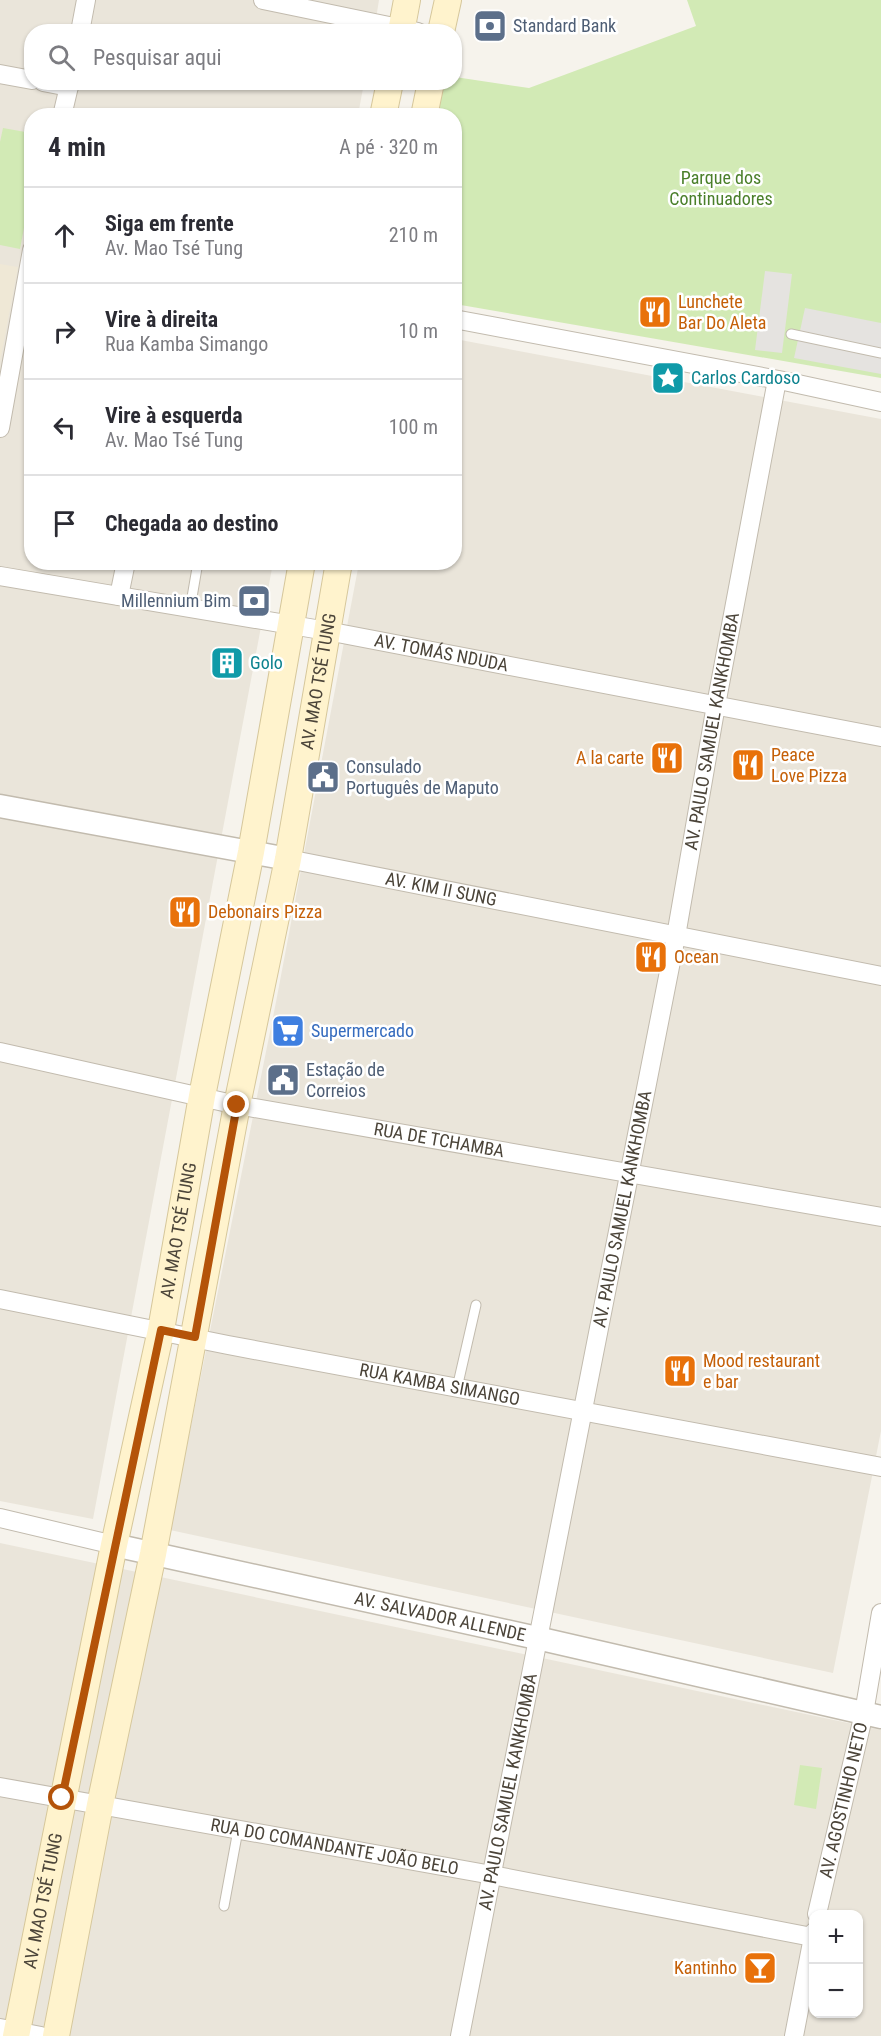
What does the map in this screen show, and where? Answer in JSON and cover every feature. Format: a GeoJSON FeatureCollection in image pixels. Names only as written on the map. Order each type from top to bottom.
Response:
{"type":"FeatureCollection","features":[{"type":"Feature","properties":{"kind":"main road"},"geometry":{"type":"LineString","coordinates":[[407,0],[407,24]]}},
{"type":"Feature","properties":{"kind":"main road"},"geometry":{"type":"LineString","coordinates":[[443,24],[448,0]]}},
{"type":"Feature","properties":{"kind":"main road"},"geometry":{"type":"LineString","coordinates":[[385,108],[388,90]]}},
{"type":"Feature","properties":{"kind":"main road"},"geometry":{"type":"LineString","coordinates":[[426,108],[429,90]]}},
{"type":"Feature","properties":{"kind":"main road","name":"AV. MAO TSÉ TUNG"},"geometry":{"type":"LineString","coordinates":[[19,2033],[62,1798],[161,1330],[202,1096],[251,852],[301,570]]}},
{"type":"Feature","properties":{"kind":"main road","name":"AV. MAO TSÉ TUNG"},"geometry":{"type":"LineString","coordinates":[[56,2036],[100,1805],[153,1554],[237,1105],[288,859],[338,570]]}},
{"type":"Feature","properties":{"kind":"street"},"geometry":{"type":"LineString","coordinates":[[82,24],[86,0]]}},
{"type":"Feature","properties":{"kind":"street"},"geometry":{"type":"LineString","coordinates":[[263,0],[378,24]]}},
{"type":"Feature","properties":{"kind":"street"},"geometry":{"type":"LineString","coordinates":[[0,74],[24,78]]}},
{"type":"Feature","properties":{"kind":"street"},"geometry":{"type":"LineString","coordinates":[[64,108],[68,90]]}},
{"type":"Feature","properties":{"kind":"street"},"geometry":{"type":"LineString","coordinates":[[0,428],[24,294]]}},
{"type":"Feature","properties":{"kind":"street"},"geometry":{"type":"LineString","coordinates":[[462,321],[881,402]]}},
{"type":"Feature","properties":{"kind":"street","name":"AV. PAULO SAMUEL KANKHOMBA"},"geometry":{"type":"LineString","coordinates":[[460,2036],[676,936],[716,705],[777,380]]}},
{"type":"Feature","properties":{"kind":"street"},"geometry":{"type":"LineString","coordinates":[[119,596],[124,570]]}},
{"type":"Feature","properties":{"kind":"street","name":"AV. TOMÁS NDUDA"},"geometry":{"type":"LineString","coordinates":[[0,576],[327,631],[881,737]]}},
{"type":"Feature","properties":{"kind":"street","name":"AV. KIM II SUNG"},"geometry":{"type":"LineString","coordinates":[[0,806],[288,859],[881,976]]}},
{"type":"Feature","properties":{"kind":"street","name":"RUA DE TCHAMBA"},"geometry":{"type":"LineString","coordinates":[[0,1052],[237,1105],[629,1171],[881,1217]]}},
{"type":"Feature","properties":{"kind":"street","name":"RUA KAMBA SIMANGO"},"geometry":{"type":"LineString","coordinates":[[0,1299],[457,1388],[881,1467]]}},
{"type":"Feature","properties":{"kind":"street","name":"AV. SALVADOR ALLENDE"},"geometry":{"type":"LineString","coordinates":[[0,1518],[872,1715]]}},
{"type":"Feature","properties":{"kind":"street","name":"AV. AGOSTINHO NETO"},"geometry":{"type":"LineString","coordinates":[[819,1910],[872,1715],[881,1613]]}},
{"type":"Feature","properties":{"kind":"street","name":"RUA DO COMANDANTE JOÃO BELO"},"geometry":{"type":"LineString","coordinates":[[0,1786],[809,1933]]}},
{"type":"Feature","properties":{"kind":"street"},"geometry":{"type":"LineString","coordinates":[[794,2036],[809,1955]]}},
{"type":"Feature","properties":{"kind":"lane"},"geometry":{"type":"LineString","coordinates":[[790,334],[881,352]]}},
{"type":"Feature","properties":{"kind":"lane"},"geometry":{"type":"LineString","coordinates":[[190,609],[197,570]]}},
{"type":"Feature","properties":{"kind":"lane"},"geometry":{"type":"LineString","coordinates":[[457,1388],[476,1305]]}},
{"type":"Feature","properties":{"kind":"lane"},"geometry":{"type":"LineString","coordinates":[[225,1906],[238,1830]]}},
{"type":"Feature","properties":{"kind":"shaded area"},"geometry":{"type":"Polygon","coordinates":[[[0,0],[379,0],[375,24],[24,24],[24,90],[363,90],[359,108],[24,108],[24,570],[272,570],[93,1519],[0,1501],[0,0]]]}},
{"type":"Feature","properties":{"kind":"shaded area"},"geometry":{"type":"Polygon","coordinates":[[[0,264],[18,267],[0,362],[0,264]]]}},
{"type":"Feature","properties":{"kind":"shaded area"},"geometry":{"type":"Polygon","coordinates":[[[765,271],[792,274],[782,353],[755,350],[765,271]]]}},
{"type":"Feature","properties":{"kind":"shaded area"},"geometry":{"type":"Polygon","coordinates":[[[805,308],[881,323],[881,374],[794,358],[805,308]]]}},
{"type":"Feature","properties":{"kind":"shaded area"},"geometry":{"type":"Polygon","coordinates":[[[462,340],[881,419],[881,1431],[833,1673],[170,1530],[276,1002],[358,570],[462,570],[462,340]]]}},
{"type":"Feature","properties":{"kind":"shaded area"},"geometry":{"type":"Polygon","coordinates":[[[0,1543],[881,1730],[881,2036],[0,2036],[0,1543]]]}},
{"type":"Feature","properties":{"kind":"green space","name":"Parque dos Continuadores"},"geometry":{"type":"Polygon","coordinates":[[[687,0],[881,0],[881,378],[462,305],[462,108],[438,108],[441,90],[462,90],[462,78],[529,88],[696,26],[687,0]]]}},
{"type":"Feature","properties":{"kind":"green space"},"geometry":{"type":"Polygon","coordinates":[[[3,128],[24,132],[24,228],[20,249],[0,245],[0,142],[3,128]]]}},
{"type":"Feature","properties":{"kind":"green space"},"geometry":{"type":"Polygon","coordinates":[[[800,1765],[822,1768],[816,1809],[794,1805],[800,1765]]]}},
{"type":"Feature","properties":{"kind":"place","name":"Standard Bank"},"geometry":{"type":"Point","coordinates":[490,26]}},
{"type":"Feature","properties":{"kind":"place","name":"Lunchete Bar Do Aleta"},"geometry":{"type":"Point","coordinates":[655,312]}},
{"type":"Feature","properties":{"kind":"place","name":"Carlos Cardoso"},"geometry":{"type":"Point","coordinates":[668,378]}},
{"type":"Feature","properties":{"kind":"place","name":"Millennium Bim"},"geometry":{"type":"Point","coordinates":[254,601]}},
{"type":"Feature","properties":{"kind":"place","name":"Golo"},"geometry":{"type":"Point","coordinates":[227,663]}},
{"type":"Feature","properties":{"kind":"place","name":"A la carte"},"geometry":{"type":"Point","coordinates":[667,758]}},
{"type":"Feature","properties":{"kind":"place","name":"Peace Love Pizza"},"geometry":{"type":"Point","coordinates":[748,765]}},
{"type":"Feature","properties":{"kind":"place","name":"Consulado Português de Maputo"},"geometry":{"type":"Point","coordinates":[323,777]}},
{"type":"Feature","properties":{"kind":"place","name":"Debonairs Pizza"},"geometry":{"type":"Point","coordinates":[185,912]}},
{"type":"Feature","properties":{"kind":"place","name":"Ocean"},"geometry":{"type":"Point","coordinates":[651,957]}},
{"type":"Feature","properties":{"kind":"place","name":"Supermercado"},"geometry":{"type":"Point","coordinates":[288,1031]}},
{"type":"Feature","properties":{"kind":"place","name":"Estação de Correios"},"geometry":{"type":"Point","coordinates":[283,1080]}},
{"type":"Feature","properties":{"kind":"place","name":"Mood restaurant e bar"},"geometry":{"type":"Point","coordinates":[680,1371]}},
{"type":"Feature","properties":{"kind":"place","name":"Kantinho"},"geometry":{"type":"Point","coordinates":[760,1968]}},
{"type":"Feature","properties":{"kind":"route"},"geometry":{"type":"LineString","coordinates":[[62,1798],[161,1330],[195,1337],[237,1105]]}}]}
